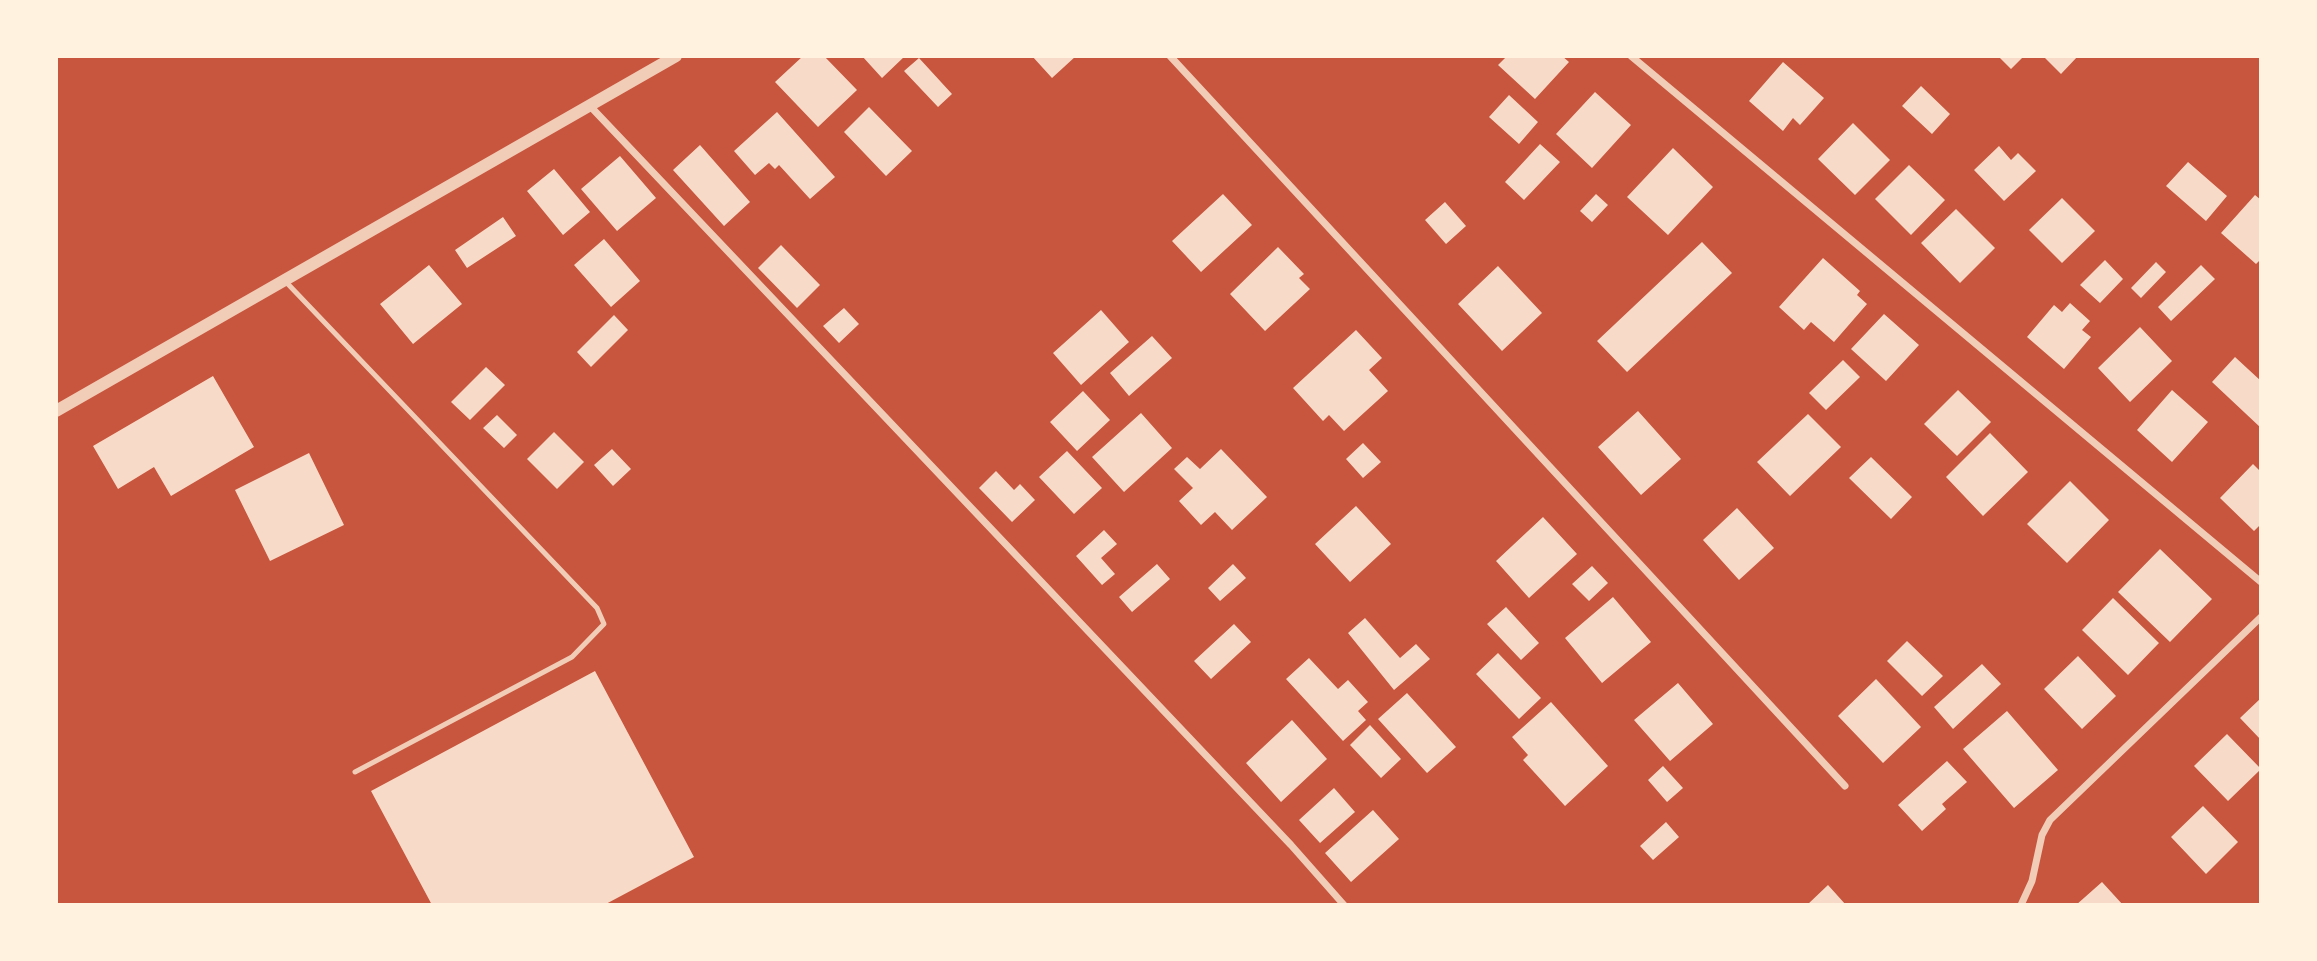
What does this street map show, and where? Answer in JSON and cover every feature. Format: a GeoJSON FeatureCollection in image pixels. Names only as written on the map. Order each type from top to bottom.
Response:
{"type":"FeatureCollection","features":[{"type":"Feature","properties":{"kind":"street"},"geometry":{"type":"LineString","coordinates":[[56,411],[676,56]]}},
{"type":"Feature","properties":{"kind":"street"},"geometry":{"type":"LineString","coordinates":[[1170,56],[1845,786]]}},
{"type":"Feature","properties":{"kind":"street"},"geometry":{"type":"LineString","coordinates":[[1631,56],[2261,582]]}},
{"type":"Feature","properties":{"kind":"street"},"geometry":{"type":"LineString","coordinates":[[590,106],[1157,703],[1344,905]]}},
{"type":"Feature","properties":{"kind":"street"},"geometry":{"type":"LineString","coordinates":[[2021,905],[2032,881],[2042,835],[2050,820],[2261,617]]}},
{"type":"Feature","properties":{"kind":"lane"},"geometry":{"type":"LineString","coordinates":[[285,280],[597,608],[604,624],[572,657],[355,772]]}},
{"type":"Feature","properties":{"kind":"building"},"geometry":{"type":"Polygon","coordinates":[[[803,56],[824,56],[857,90],[818,127],[775,82],[803,56]]]}},
{"type":"Feature","properties":{"kind":"building"},"geometry":{"type":"Polygon","coordinates":[[[862,56],[905,56],[882,78],[862,56]]]}},
{"type":"Feature","properties":{"kind":"building"},"geometry":{"type":"Polygon","coordinates":[[[1032,56],[1076,56],[1052,78],[1032,56]]]}},
{"type":"Feature","properties":{"kind":"building"},"geometry":{"type":"Polygon","coordinates":[[[1507,56],[1562,56],[1569,62],[1535,99],[1498,65],[1507,56]]]}},
{"type":"Feature","properties":{"kind":"building"},"geometry":{"type":"Polygon","coordinates":[[[1998,56],[2024,56],[2011,69],[1998,56]]]}},
{"type":"Feature","properties":{"kind":"building"},"geometry":{"type":"Polygon","coordinates":[[[2043,56],[2078,56],[2061,74],[2043,56]]]}},
{"type":"Feature","properties":{"kind":"building"},"geometry":{"type":"Polygon","coordinates":[[[919,58],[952,94],[938,107],[904,71],[919,58]]]}},
{"type":"Feature","properties":{"kind":"building"},"geometry":{"type":"Polygon","coordinates":[[[1783,62],[1824,98],[1800,125],[1793,118],[1783,131],[1749,101],[1783,62]]]}},
{"type":"Feature","properties":{"kind":"building"},"geometry":{"type":"Polygon","coordinates":[[[1921,86],[1950,114],[1932,134],[1902,106],[1921,86]]]}},
{"type":"Feature","properties":{"kind":"building"},"geometry":{"type":"Polygon","coordinates":[[[1595,92],[1631,125],[1592,168],[1556,134],[1595,92]]]}},
{"type":"Feature","properties":{"kind":"building"},"geometry":{"type":"Polygon","coordinates":[[[1509,95],[1538,122],[1519,144],[1489,117],[1509,95]]]}},
{"type":"Feature","properties":{"kind":"building"},"geometry":{"type":"Polygon","coordinates":[[[869,107],[912,151],[886,176],[844,132],[869,107]]]}},
{"type":"Feature","properties":{"kind":"building"},"geometry":{"type":"Polygon","coordinates":[[[777,112],[835,177],[810,199],[779,165],[775,169],[769,163],[755,175],[734,151],[777,112]]]}},
{"type":"Feature","properties":{"kind":"building"},"geometry":{"type":"Polygon","coordinates":[[[1853,123],[1890,160],[1855,195],[1818,159],[1853,123]]]}},
{"type":"Feature","properties":{"kind":"building"},"geometry":{"type":"Polygon","coordinates":[[[1540,144],[1560,162],[1524,200],[1505,182],[1540,144]]]}},
{"type":"Feature","properties":{"kind":"building"},"geometry":{"type":"Polygon","coordinates":[[[700,145],[750,202],[724,226],[673,170],[700,145]]]}},
{"type":"Feature","properties":{"kind":"building"},"geometry":{"type":"Polygon","coordinates":[[[1999,146],[2011,160],[2018,153],[2036,171],[2004,201],[1974,170],[1999,146]]]}},
{"type":"Feature","properties":{"kind":"building"},"geometry":{"type":"Polygon","coordinates":[[[1673,148],[1713,187],[1668,235],[1627,197],[1673,148]]]}},
{"type":"Feature","properties":{"kind":"building"},"geometry":{"type":"Polygon","coordinates":[[[620,156],[656,198],[617,231],[581,189],[620,156]]]}},
{"type":"Feature","properties":{"kind":"building"},"geometry":{"type":"Polygon","coordinates":[[[2188,162],[2227,196],[2206,221],[2166,186],[2188,162]]]}},
{"type":"Feature","properties":{"kind":"building"},"geometry":{"type":"Polygon","coordinates":[[[1909,165],[1945,200],[1911,235],[1875,199],[1909,165]]]}},
{"type":"Feature","properties":{"kind":"building"},"geometry":{"type":"Polygon","coordinates":[[[554,169],[590,212],[563,235],[527,191],[554,169]]]}},
{"type":"Feature","properties":{"kind":"building"},"geometry":{"type":"Polygon","coordinates":[[[1223,194],[1252,225],[1201,272],[1172,241],[1223,194]]]}},
{"type":"Feature","properties":{"kind":"building"},"geometry":{"type":"Polygon","coordinates":[[[1596,194],[1608,205],[1592,222],[1580,211],[1596,194]]]}},
{"type":"Feature","properties":{"kind":"building"},"geometry":{"type":"Polygon","coordinates":[[[2255,195],[2261,200],[2261,259],[2256,264],[2221,233],[2255,195]]]}},
{"type":"Feature","properties":{"kind":"building"},"geometry":{"type":"Polygon","coordinates":[[[2062,198],[2095,231],[2062,263],[2029,230],[2062,198]]]}},
{"type":"Feature","properties":{"kind":"building"},"geometry":{"type":"Polygon","coordinates":[[[1445,202],[1466,226],[1446,244],[1425,220],[1445,202]]]}},
{"type":"Feature","properties":{"kind":"building"},"geometry":{"type":"Polygon","coordinates":[[[1956,209],[1995,248],[1960,283],[1921,243],[1956,209]]]}},
{"type":"Feature","properties":{"kind":"building"},"geometry":{"type":"Polygon","coordinates":[[[503,217],[516,236],[467,268],[455,250],[503,217]]]}},
{"type":"Feature","properties":{"kind":"building"},"geometry":{"type":"Polygon","coordinates":[[[604,239],[640,281],[611,307],[574,265],[604,239]]]}},
{"type":"Feature","properties":{"kind":"building"},"geometry":{"type":"Polygon","coordinates":[[[1702,242],[1732,273],[1627,372],[1597,341],[1702,242]]]}},
{"type":"Feature","properties":{"kind":"building"},"geometry":{"type":"Polygon","coordinates":[[[781,245],[820,285],[797,308],[758,268],[781,245]]]}},
{"type":"Feature","properties":{"kind":"building"},"geometry":{"type":"Polygon","coordinates":[[[1278,247],[1304,274],[1299,278],[1310,289],[1265,331],[1230,294],[1278,247]]]}},
{"type":"Feature","properties":{"kind":"building"},"geometry":{"type":"Polygon","coordinates":[[[1823,258],[1860,291],[1857,295],[1867,304],[1834,342],[1811,322],[1804,330],[1779,307],[1823,258]]]}},
{"type":"Feature","properties":{"kind":"building"},"geometry":{"type":"Polygon","coordinates":[[[2105,260],[2123,279],[2100,303],[2080,285],[2105,260]]]}},
{"type":"Feature","properties":{"kind":"building"},"geometry":{"type":"Polygon","coordinates":[[[2156,262],[2166,272],[2141,298],[2131,288],[2156,262]]]}},
{"type":"Feature","properties":{"kind":"building"},"geometry":{"type":"Polygon","coordinates":[[[429,265],[462,304],[413,344],[380,304],[429,265]]]}},
{"type":"Feature","properties":{"kind":"building"},"geometry":{"type":"Polygon","coordinates":[[[2201,265],[2215,279],[2171,321],[2158,307],[2201,265]]]}},
{"type":"Feature","properties":{"kind":"building"},"geometry":{"type":"Polygon","coordinates":[[[1498,266],[1542,313],[1502,351],[1458,304],[1498,266]]]}},
{"type":"Feature","properties":{"kind":"building"},"geometry":{"type":"Polygon","coordinates":[[[2070,303],[2090,321],[2082,330],[2091,337],[2064,369],[2027,337],[2054,305],[2062,312],[2070,303]]]}},
{"type":"Feature","properties":{"kind":"building"},"geometry":{"type":"Polygon","coordinates":[[[844,308],[859,324],[839,343],[823,326],[844,308]]]}},
{"type":"Feature","properties":{"kind":"building"},"geometry":{"type":"Polygon","coordinates":[[[1101,310],[1129,342],[1081,385],[1053,353],[1101,310]]]}},
{"type":"Feature","properties":{"kind":"building"},"geometry":{"type":"Polygon","coordinates":[[[1884,314],[1919,345],[1886,381],[1851,349],[1884,314]]]}},
{"type":"Feature","properties":{"kind":"building"},"geometry":{"type":"Polygon","coordinates":[[[614,315],[628,330],[591,367],[577,352],[614,315]]]}},
{"type":"Feature","properties":{"kind":"building"},"geometry":{"type":"Polygon","coordinates":[[[2140,327],[2172,361],[2130,402],[2098,368],[2140,327]]]}},
{"type":"Feature","properties":{"kind":"building"},"geometry":{"type":"Polygon","coordinates":[[[1356,330],[1382,358],[1369,370],[1388,391],[1344,431],[1329,415],[1323,421],[1293,388],[1356,330]]]}},
{"type":"Feature","properties":{"kind":"building"},"geometry":{"type":"Polygon","coordinates":[[[1152,336],[1172,358],[1129,396],[1110,373],[1152,336]]]}},
{"type":"Feature","properties":{"kind":"building"},"geometry":{"type":"Polygon","coordinates":[[[2235,357],[2261,381],[2261,428],[2212,382],[2235,357]]]}},
{"type":"Feature","properties":{"kind":"building"},"geometry":{"type":"Polygon","coordinates":[[[1843,360],[1860,377],[1826,410],[1809,393],[1843,360]]]}},
{"type":"Feature","properties":{"kind":"building"},"geometry":{"type":"Polygon","coordinates":[[[486,367],[505,385],[470,420],[451,402],[486,367]]]}},
{"type":"Feature","properties":{"kind":"building"},"geometry":{"type":"Polygon","coordinates":[[[213,376],[254,447],[171,496],[154,467],[118,489],[93,446],[213,376]]]}},
{"type":"Feature","properties":{"kind":"building"},"geometry":{"type":"Polygon","coordinates":[[[1958,390],[1991,422],[1957,456],[1924,424],[1958,390]]]}},
{"type":"Feature","properties":{"kind":"building"},"geometry":{"type":"Polygon","coordinates":[[[2172,390],[2208,422],[2172,462],[2137,430],[2172,390]]]}},
{"type":"Feature","properties":{"kind":"building"},"geometry":{"type":"Polygon","coordinates":[[[1083,391],[1110,420],[1077,451],[1050,422],[1083,391]]]}},
{"type":"Feature","properties":{"kind":"building"},"geometry":{"type":"Polygon","coordinates":[[[1638,411],[1681,459],[1641,495],[1598,447],[1638,411]]]}},
{"type":"Feature","properties":{"kind":"building"},"geometry":{"type":"Polygon","coordinates":[[[1141,413],[1172,448],[1124,492],[1092,457],[1141,413]]]}},
{"type":"Feature","properties":{"kind":"building"},"geometry":{"type":"Polygon","coordinates":[[[1808,414],[1841,447],[1790,496],[1757,462],[1808,414]]]}},
{"type":"Feature","properties":{"kind":"building"},"geometry":{"type":"Polygon","coordinates":[[[497,415],[517,435],[504,448],[483,428],[497,415]]]}},
{"type":"Feature","properties":{"kind":"building"},"geometry":{"type":"Polygon","coordinates":[[[554,432],[584,462],[557,489],[527,459],[554,432]]]}},
{"type":"Feature","properties":{"kind":"building"},"geometry":{"type":"Polygon","coordinates":[[[1990,433],[2028,472],[1983,516],[1946,477],[1990,433]]]}},
{"type":"Feature","properties":{"kind":"building"},"geometry":{"type":"Polygon","coordinates":[[[1363,443],[1381,462],[1363,478],[1346,459],[1363,443]]]}},
{"type":"Feature","properties":{"kind":"building"},"geometry":{"type":"Polygon","coordinates":[[[612,449],[631,469],[613,486],[594,465],[612,449]]]}},
{"type":"Feature","properties":{"kind":"building"},"geometry":{"type":"Polygon","coordinates":[[[1221,449],[1267,497],[1232,530],[1215,512],[1201,525],[1179,501],[1193,488],[1174,469],[1187,457],[1200,469],[1221,449]]]}},
{"type":"Feature","properties":{"kind":"building"},"geometry":{"type":"Polygon","coordinates":[[[1067,451],[1102,488],[1074,514],[1039,477],[1067,451]]]}},
{"type":"Feature","properties":{"kind":"building"},"geometry":{"type":"Polygon","coordinates":[[[309,453],[344,525],[270,561],[235,490],[309,453]]]}},
{"type":"Feature","properties":{"kind":"building"},"geometry":{"type":"Polygon","coordinates":[[[1871,457],[1912,497],[1891,519],[1849,478],[1871,457]]]}},
{"type":"Feature","properties":{"kind":"building"},"geometry":{"type":"Polygon","coordinates":[[[2253,464],[2261,472],[2261,524],[2254,531],[2220,498],[2253,464]]]}},
{"type":"Feature","properties":{"kind":"building"},"geometry":{"type":"Polygon","coordinates":[[[996,471],[1014,490],[1020,484],[1035,500],[1012,522],[979,488],[996,471]]]}},
{"type":"Feature","properties":{"kind":"building"},"geometry":{"type":"Polygon","coordinates":[[[2070,481],[2109,520],[2067,563],[2027,524],[2070,481]]]}},
{"type":"Feature","properties":{"kind":"building"},"geometry":{"type":"Polygon","coordinates":[[[1356,506],[1391,544],[1350,582],[1315,544],[1356,506]]]}},
{"type":"Feature","properties":{"kind":"building"},"geometry":{"type":"Polygon","coordinates":[[[1737,508],[1774,548],[1739,580],[1703,540],[1737,508]]]}},
{"type":"Feature","properties":{"kind":"building"},"geometry":{"type":"Polygon","coordinates":[[[1543,517],[1577,554],[1529,598],[1496,561],[1543,517]]]}},
{"type":"Feature","properties":{"kind":"building"},"geometry":{"type":"Polygon","coordinates":[[[1104,530],[1117,544],[1101,558],[1115,574],[1102,585],[1076,556],[1104,530]]]}},
{"type":"Feature","properties":{"kind":"building"},"geometry":{"type":"Polygon","coordinates":[[[2160,549],[2212,599],[2170,642],[2118,592],[2160,549]]]}},
{"type":"Feature","properties":{"kind":"building"},"geometry":{"type":"Polygon","coordinates":[[[1157,564],[1170,579],[1132,612],[1119,597],[1157,564]]]}},
{"type":"Feature","properties":{"kind":"building"},"geometry":{"type":"Polygon","coordinates":[[[1233,564],[1246,578],[1220,601],[1208,588],[1233,564]]]}},
{"type":"Feature","properties":{"kind":"building"},"geometry":{"type":"Polygon","coordinates":[[[1592,566],[1608,583],[1589,601],[1572,584],[1592,566]]]}},
{"type":"Feature","properties":{"kind":"building"},"geometry":{"type":"Polygon","coordinates":[[[1613,597],[1651,642],[1602,683],[1565,638],[1613,597]]]}},
{"type":"Feature","properties":{"kind":"building"},"geometry":{"type":"Polygon","coordinates":[[[2113,598],[2159,643],[2128,675],[2082,630],[2113,598]]]}},
{"type":"Feature","properties":{"kind":"building"},"geometry":{"type":"Polygon","coordinates":[[[1506,607],[1539,643],[1521,660],[1487,624],[1506,607]]]}},
{"type":"Feature","properties":{"kind":"building"},"geometry":{"type":"Polygon","coordinates":[[[1365,618],[1400,658],[1416,644],[1430,659],[1394,690],[1348,633],[1365,618]]]}},
{"type":"Feature","properties":{"kind":"building"},"geometry":{"type":"Polygon","coordinates":[[[1234,624],[1251,642],[1211,679],[1194,661],[1234,624]]]}},
{"type":"Feature","properties":{"kind":"building"},"geometry":{"type":"Polygon","coordinates":[[[1907,641],[1943,676],[1922,696],[1887,661],[1907,641]]]}},
{"type":"Feature","properties":{"kind":"building"},"geometry":{"type":"Polygon","coordinates":[[[1498,653],[1541,698],[1519,719],[1476,674],[1498,653]]]}},
{"type":"Feature","properties":{"kind":"building"},"geometry":{"type":"Polygon","coordinates":[[[2078,656],[2116,696],[2082,729],[2044,689],[2078,656]]]}},
{"type":"Feature","properties":{"kind":"building"},"geometry":{"type":"Polygon","coordinates":[[[1309,658],[1338,689],[1348,680],[1368,702],[1358,711],[1366,720],[1343,741],[1286,679],[1309,658]]]}},
{"type":"Feature","properties":{"kind":"building"},"geometry":{"type":"Polygon","coordinates":[[[1982,664],[2001,684],[1953,729],[1934,707],[1982,664]]]}},
{"type":"Feature","properties":{"kind":"building"},"geometry":{"type":"Polygon","coordinates":[[[595,671],[694,857],[604,905],[432,905],[371,791],[595,671]]]}},
{"type":"Feature","properties":{"kind":"building"},"geometry":{"type":"Polygon","coordinates":[[[1876,679],[1921,727],[1883,763],[1838,716],[1876,679]]]}},
{"type":"Feature","properties":{"kind":"building"},"geometry":{"type":"Polygon","coordinates":[[[1678,683],[1713,724],[1670,761],[1634,720],[1678,683]]]}},
{"type":"Feature","properties":{"kind":"building"},"geometry":{"type":"Polygon","coordinates":[[[1407,693],[1456,747],[1427,773],[1378,719],[1407,693]]]}},
{"type":"Feature","properties":{"kind":"building"},"geometry":{"type":"Polygon","coordinates":[[[2261,698],[2261,740],[2240,718],[2261,698]]]}},
{"type":"Feature","properties":{"kind":"building"},"geometry":{"type":"Polygon","coordinates":[[[1551,702],[1608,766],[1565,806],[1523,760],[1528,755],[1512,737],[1551,702]]]}},
{"type":"Feature","properties":{"kind":"building"},"geometry":{"type":"Polygon","coordinates":[[[2007,711],[2058,770],[2014,808],[1963,749],[2007,711]]]}},
{"type":"Feature","properties":{"kind":"building"},"geometry":{"type":"Polygon","coordinates":[[[1292,720],[1327,759],[1281,802],[1246,763],[1292,720]]]}},
{"type":"Feature","properties":{"kind":"building"},"geometry":{"type":"Polygon","coordinates":[[[1370,725],[1401,759],[1381,778],[1350,745],[1370,725]]]}},
{"type":"Feature","properties":{"kind":"building"},"geometry":{"type":"Polygon","coordinates":[[[2227,734],[2261,769],[2228,801],[2194,766],[2227,734]]]}},
{"type":"Feature","properties":{"kind":"building"},"geometry":{"type":"Polygon","coordinates":[[[1947,761],[1967,782],[1942,804],[1946,809],[1922,831],[1898,805],[1947,761]]]}},
{"type":"Feature","properties":{"kind":"building"},"geometry":{"type":"Polygon","coordinates":[[[1663,766],[1683,788],[1667,802],[1648,780],[1663,766]]]}},
{"type":"Feature","properties":{"kind":"building"},"geometry":{"type":"Polygon","coordinates":[[[1334,788],[1355,812],[1320,843],[1299,820],[1334,788]]]}},
{"type":"Feature","properties":{"kind":"building"},"geometry":{"type":"Polygon","coordinates":[[[2203,806],[2238,842],[2206,874],[2171,837],[2203,806]]]}},
{"type":"Feature","properties":{"kind":"building"},"geometry":{"type":"Polygon","coordinates":[[[1373,810],[1399,839],[1351,882],[1325,853],[1373,810]]]}},
{"type":"Feature","properties":{"kind":"building"},"geometry":{"type":"Polygon","coordinates":[[[1666,822],[1679,837],[1653,860],[1640,846],[1666,822]]]}},
{"type":"Feature","properties":{"kind":"building"},"geometry":{"type":"Polygon","coordinates":[[[2102,882],[2123,905],[2076,905],[2102,882]]]}},
{"type":"Feature","properties":{"kind":"building"},"geometry":{"type":"Polygon","coordinates":[[[1828,885],[1846,905],[1807,905],[1828,885]]]}}]}
